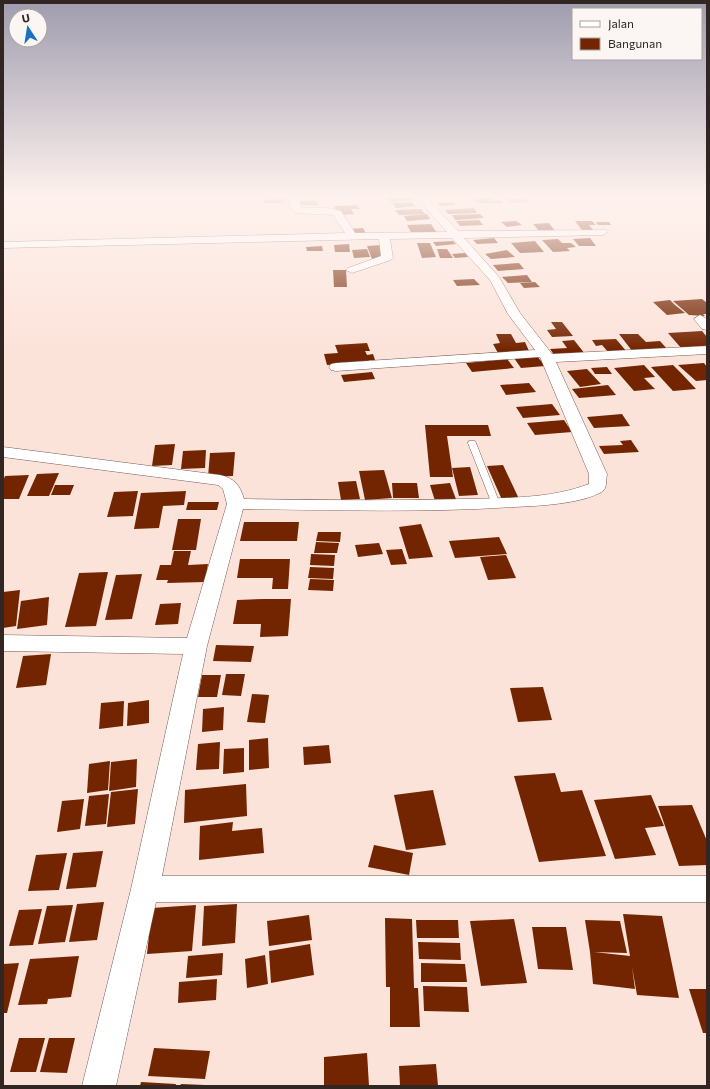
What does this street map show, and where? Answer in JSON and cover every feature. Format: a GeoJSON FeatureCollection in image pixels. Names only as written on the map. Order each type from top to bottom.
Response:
{"type":"FeatureCollection","features":[{"type":"Feature","properties":{"kind":"street"},"geometry":{"type":"LineString","coordinates":[[352,270],[387,258],[386,249]]}},
{"type":"Feature","properties":{"kind":"street"},"geometry":{"type":"LineString","coordinates":[[236,504],[496,504],[551,499],[595,489],[598,485],[598,474],[547,355],[514,314],[495,279],[469,249]]}},
{"type":"Feature","properties":{"kind":"street"},"geometry":{"type":"LineString","coordinates":[[336,367],[547,355],[707,350]]}},
{"type":"Feature","properties":{"kind":"street"},"geometry":{"type":"LineString","coordinates":[[3,452],[220,480],[227,482],[231,486],[236,504],[196,646],[145,889],[99,1086]]}},
{"type":"Feature","properties":{"kind":"street"},"geometry":{"type":"LineString","coordinates":[[3,643],[196,646]]}},
{"type":"Feature","properties":{"kind":"street"},"geometry":{"type":"LineString","coordinates":[[145,889],[707,889]]}},
{"type":"Feature","properties":{"kind":"lane"},"geometry":{"type":"LineString","coordinates":[[472,443],[496,504]]}},
{"type":"Feature","properties":{"kind":"building"},"geometry":{"type":"Polygon","coordinates":[[[306,249],[323,249],[323,251],[307,251],[306,249]]]}},
{"type":"Feature","properties":{"kind":"building"},"geometry":{"type":"Polygon","coordinates":[[[335,249],[350,249],[350,252],[335,252],[335,249]]]}},
{"type":"Feature","properties":{"kind":"building"},"geometry":{"type":"Polygon","coordinates":[[[367,249],[370,257],[354,258],[352,250],[367,249]]]}},
{"type":"Feature","properties":{"kind":"building"},"geometry":{"type":"Polygon","coordinates":[[[368,249],[382,249],[386,258],[372,259],[368,249]]]}},
{"type":"Feature","properties":{"kind":"building"},"geometry":{"type":"Polygon","coordinates":[[[419,249],[432,249],[436,257],[422,258],[419,249]]]}},
{"type":"Feature","properties":{"kind":"building"},"geometry":{"type":"Polygon","coordinates":[[[437,249],[447,249],[453,258],[440,258],[437,249]]]}},
{"type":"Feature","properties":{"kind":"building"},"geometry":{"type":"Polygon","coordinates":[[[516,249],[541,249],[544,252],[520,253],[516,249]]]}},
{"type":"Feature","properties":{"kind":"building"},"geometry":{"type":"Polygon","coordinates":[[[550,249],[568,249],[570,251],[553,252],[550,249]]]}},
{"type":"Feature","properties":{"kind":"building"},"geometry":{"type":"Polygon","coordinates":[[[507,250],[515,257],[491,259],[485,254],[507,250]]]}},
{"type":"Feature","properties":{"kind":"building"},"geometry":{"type":"Polygon","coordinates":[[[465,253],[468,257],[455,258],[452,254],[465,253]]]}},
{"type":"Feature","properties":{"kind":"building"},"geometry":{"type":"Polygon","coordinates":[[[519,263],[524,269],[498,271],[493,265],[519,263]]]}},
{"type":"Feature","properties":{"kind":"building"},"geometry":{"type":"Polygon","coordinates":[[[333,270],[346,270],[347,287],[334,287],[333,270]]]}},
{"type":"Feature","properties":{"kind":"building"},"geometry":{"type":"Polygon","coordinates":[[[527,275],[532,282],[508,283],[502,277],[527,275]]]}},
{"type":"Feature","properties":{"kind":"building"},"geometry":{"type":"Polygon","coordinates":[[[474,279],[480,285],[457,286],[453,280],[474,279]]]}},
{"type":"Feature","properties":{"kind":"building"},"geometry":{"type":"Polygon","coordinates":[[[535,282],[540,287],[524,288],[520,283],[535,282]]]}},
{"type":"Feature","properties":{"kind":"building"},"geometry":{"type":"Polygon","coordinates":[[[702,299],[707,303],[707,314],[703,314],[705,316],[689,315],[673,301],[702,299]]]}},
{"type":"Feature","properties":{"kind":"building"},"geometry":{"type":"Polygon","coordinates":[[[670,300],[685,313],[667,315],[653,302],[670,300]]]}},
{"type":"Feature","properties":{"kind":"building"},"geometry":{"type":"Polygon","coordinates":[[[551,322],[562,322],[573,336],[552,337],[547,330],[556,329],[551,322]]]}},
{"type":"Feature","properties":{"kind":"building"},"geometry":{"type":"Polygon","coordinates":[[[702,331],[707,337],[707,348],[682,349],[668,333],[702,331]]]}},
{"type":"Feature","properties":{"kind":"building"},"geometry":{"type":"Polygon","coordinates":[[[496,334],[511,334],[516,343],[525,342],[529,351],[498,353],[493,344],[500,343],[496,334]]]}},
{"type":"Feature","properties":{"kind":"building"},"geometry":{"type":"Polygon","coordinates":[[[619,334],[638,334],[646,342],[660,341],[668,350],[633,352],[619,334]]]}},
{"type":"Feature","properties":{"kind":"building"},"geometry":{"type":"Polygon","coordinates":[[[616,339],[627,352],[609,353],[602,345],[596,346],[592,340],[616,339]]]}},
{"type":"Feature","properties":{"kind":"building"},"geometry":{"type":"Polygon","coordinates":[[[574,340],[585,354],[555,356],[550,349],[567,348],[562,341],[574,340]]]}},
{"type":"Feature","properties":{"kind":"building"},"geometry":{"type":"Polygon","coordinates":[[[367,343],[370,351],[365,351],[367,355],[373,354],[375,360],[369,360],[369,362],[327,365],[324,354],[338,353],[335,345],[367,343]]]}},
{"type":"Feature","properties":{"kind":"building"},"geometry":{"type":"Polygon","coordinates":[[[537,356],[545,366],[521,368],[514,358],[537,356]]]}},
{"type":"Feature","properties":{"kind":"building"},"geometry":{"type":"Polygon","coordinates":[[[507,359],[514,368],[472,372],[466,363],[507,359]]]}},
{"type":"Feature","properties":{"kind":"building"},"geometry":{"type":"Polygon","coordinates":[[[704,363],[707,367],[707,380],[696,381],[678,365],[704,363]]]}},
{"type":"Feature","properties":{"kind":"building"},"geometry":{"type":"Polygon","coordinates":[[[644,365],[655,377],[644,378],[655,389],[634,391],[614,368],[644,365]]]}},
{"type":"Feature","properties":{"kind":"building"},"geometry":{"type":"Polygon","coordinates":[[[673,365],[696,389],[673,391],[651,367],[673,365]]]}},
{"type":"Feature","properties":{"kind":"building"},"geometry":{"type":"Polygon","coordinates":[[[607,367],[612,374],[595,374],[591,368],[607,367]]]}},
{"type":"Feature","properties":{"kind":"building"},"geometry":{"type":"Polygon","coordinates":[[[587,369],[601,384],[580,387],[567,371],[587,369]]]}},
{"type":"Feature","properties":{"kind":"building"},"geometry":{"type":"Polygon","coordinates":[[[372,372],[375,379],[344,382],[341,375],[372,372]]]}},
{"type":"Feature","properties":{"kind":"building"},"geometry":{"type":"Polygon","coordinates":[[[529,383],[536,392],[506,395],[500,385],[529,383]]]}},
{"type":"Feature","properties":{"kind":"building"},"geometry":{"type":"Polygon","coordinates":[[[608,385],[616,395],[579,398],[572,389],[608,385]]]}},
{"type":"Feature","properties":{"kind":"building"},"geometry":{"type":"Polygon","coordinates":[[[552,404],[560,415],[523,418],[516,407],[552,404]]]}},
{"type":"Feature","properties":{"kind":"building"},"geometry":{"type":"Polygon","coordinates":[[[622,414],[630,426],[594,428],[587,417],[622,414]]]}},
{"type":"Feature","properties":{"kind":"building"},"geometry":{"type":"Polygon","coordinates":[[[564,420],[572,432],[535,435],[527,423],[564,420]]]}},
{"type":"Feature","properties":{"kind":"building"},"geometry":{"type":"Polygon","coordinates":[[[425,425],[488,425],[491,436],[447,436],[453,477],[430,477],[425,425]]]}},
{"type":"Feature","properties":{"kind":"building"},"geometry":{"type":"Polygon","coordinates":[[[631,440],[639,452],[604,454],[599,446],[623,445],[620,441],[631,440]]]}},
{"type":"Feature","properties":{"kind":"building"},"geometry":{"type":"Polygon","coordinates":[[[175,444],[172,465],[152,466],[155,445],[175,444]]]}},
{"type":"Feature","properties":{"kind":"building"},"geometry":{"type":"Polygon","coordinates":[[[206,450],[205,468],[181,469],[183,451],[206,450]]]}},
{"type":"Feature","properties":{"kind":"building"},"geometry":{"type":"Polygon","coordinates":[[[235,452],[233,476],[208,477],[210,453],[235,452]]]}},
{"type":"Feature","properties":{"kind":"building"},"geometry":{"type":"Polygon","coordinates":[[[503,465],[520,501],[503,502],[487,466],[503,465]]]}},
{"type":"Feature","properties":{"kind":"building"},"geometry":{"type":"Polygon","coordinates":[[[470,467],[478,495],[459,496],[452,468],[470,467]]]}},
{"type":"Feature","properties":{"kind":"building"},"geometry":{"type":"Polygon","coordinates":[[[384,470],[392,498],[365,500],[359,471],[384,470]]]}},
{"type":"Feature","properties":{"kind":"building"},"geometry":{"type":"Polygon","coordinates":[[[59,473],[49,496],[27,496],[37,474],[59,473]]]}},
{"type":"Feature","properties":{"kind":"building"},"geometry":{"type":"Polygon","coordinates":[[[29,475],[19,499],[3,499],[3,481],[5,476],[29,475]]]}},
{"type":"Feature","properties":{"kind":"building"},"geometry":{"type":"Polygon","coordinates":[[[356,481],[360,499],[341,500],[338,482],[356,481]]]}},
{"type":"Feature","properties":{"kind":"building"},"geometry":{"type":"Polygon","coordinates":[[[392,483],[417,483],[419,498],[393,498],[392,483]]]}},
{"type":"Feature","properties":{"kind":"building"},"geometry":{"type":"Polygon","coordinates":[[[450,483],[457,502],[436,504],[430,485],[450,483]]]}},
{"type":"Feature","properties":{"kind":"building"},"geometry":{"type":"Polygon","coordinates":[[[55,485],[74,485],[70,495],[51,495],[55,485]]]}},
{"type":"Feature","properties":{"kind":"building"},"geometry":{"type":"Polygon","coordinates":[[[138,491],[133,516],[107,517],[114,492],[138,491]]]}},
{"type":"Feature","properties":{"kind":"building"},"geometry":{"type":"Polygon","coordinates":[[[186,491],[184,505],[163,506],[159,528],[134,529],[141,493],[186,491]]]}},
{"type":"Feature","properties":{"kind":"building"},"geometry":{"type":"Polygon","coordinates":[[[188,502],[219,502],[217,510],[186,510],[188,502]]]}},
{"type":"Feature","properties":{"kind":"building"},"geometry":{"type":"Polygon","coordinates":[[[178,519],[201,519],[196,550],[172,550],[178,519]]]}},
{"type":"Feature","properties":{"kind":"building"},"geometry":{"type":"Polygon","coordinates":[[[244,522],[299,522],[297,541],[240,541],[244,522]]]}},
{"type":"Feature","properties":{"kind":"building"},"geometry":{"type":"Polygon","coordinates":[[[421,524],[433,557],[409,559],[399,527],[421,524]]]}},
{"type":"Feature","properties":{"kind":"building"},"geometry":{"type":"Polygon","coordinates":[[[318,532],[341,532],[340,542],[316,541],[318,532]]]}},
{"type":"Feature","properties":{"kind":"building"},"geometry":{"type":"Polygon","coordinates":[[[499,537],[507,554],[455,558],[449,541],[499,537]]]}},
{"type":"Feature","properties":{"kind":"building"},"geometry":{"type":"Polygon","coordinates":[[[316,542],[339,543],[337,553],[314,553],[316,542]]]}},
{"type":"Feature","properties":{"kind":"building"},"geometry":{"type":"Polygon","coordinates":[[[379,543],[383,554],[358,557],[355,545],[379,543]]]}},
{"type":"Feature","properties":{"kind":"building"},"geometry":{"type":"Polygon","coordinates":[[[402,549],[407,564],[391,565],[386,550],[402,549]]]}},
{"type":"Feature","properties":{"kind":"building"},"geometry":{"type":"Polygon","coordinates":[[[174,551],[191,551],[188,565],[208,564],[205,582],[167,583],[168,580],[156,580],[160,565],[171,565],[174,551]]]}},
{"type":"Feature","properties":{"kind":"building"},"geometry":{"type":"Polygon","coordinates":[[[311,554],[335,555],[334,566],[310,565],[311,554]]]}},
{"type":"Feature","properties":{"kind":"building"},"geometry":{"type":"Polygon","coordinates":[[[506,555],[516,578],[488,580],[480,557],[506,555]]]}},
{"type":"Feature","properties":{"kind":"building"},"geometry":{"type":"Polygon","coordinates":[[[240,559],[290,559],[288,589],[272,589],[273,578],[237,578],[240,559]]]}},
{"type":"Feature","properties":{"kind":"building"},"geometry":{"type":"Polygon","coordinates":[[[310,567],[334,568],[333,579],[308,578],[310,567]]]}},
{"type":"Feature","properties":{"kind":"building"},"geometry":{"type":"Polygon","coordinates":[[[108,572],[96,626],[65,627],[79,573],[108,572]]]}},
{"type":"Feature","properties":{"kind":"building"},"geometry":{"type":"Polygon","coordinates":[[[142,574],[132,619],[105,620],[116,575],[142,574]]]}},
{"type":"Feature","properties":{"kind":"building"},"geometry":{"type":"Polygon","coordinates":[[[310,579],[334,580],[333,591],[308,590],[310,579]]]}},
{"type":"Feature","properties":{"kind":"building"},"geometry":{"type":"Polygon","coordinates":[[[20,590],[16,626],[3,628],[3,592],[20,590]]]}},
{"type":"Feature","properties":{"kind":"building"},"geometry":{"type":"Polygon","coordinates":[[[49,597],[47,625],[17,629],[21,601],[49,597]]]}},
{"type":"Feature","properties":{"kind":"building"},"geometry":{"type":"Polygon","coordinates":[[[291,599],[288,636],[260,637],[261,624],[233,624],[237,600],[291,599]]]}},
{"type":"Feature","properties":{"kind":"building"},"geometry":{"type":"Polygon","coordinates":[[[181,603],[178,624],[155,625],[160,604],[181,603]]]}},
{"type":"Feature","properties":{"kind":"building"},"geometry":{"type":"Polygon","coordinates":[[[216,645],[254,646],[251,662],[213,661],[216,645]]]}},
{"type":"Feature","properties":{"kind":"building"},"geometry":{"type":"Polygon","coordinates":[[[51,654],[46,685],[16,688],[23,656],[51,654]]]}},
{"type":"Feature","properties":{"kind":"building"},"geometry":{"type":"Polygon","coordinates":[[[226,674],[245,674],[241,696],[222,695],[226,674]]]}},
{"type":"Feature","properties":{"kind":"building"},"geometry":{"type":"Polygon","coordinates":[[[202,675],[221,675],[217,697],[198,697],[202,675]]]}},
{"type":"Feature","properties":{"kind":"building"},"geometry":{"type":"Polygon","coordinates":[[[543,687],[552,720],[518,722],[510,688],[543,687]]]}},
{"type":"Feature","properties":{"kind":"building"},"geometry":{"type":"Polygon","coordinates":[[[252,694],[269,695],[265,723],[247,722],[252,694]]]}},
{"type":"Feature","properties":{"kind":"building"},"geometry":{"type":"Polygon","coordinates":[[[149,700],[149,723],[127,726],[128,703],[149,700]]]}},
{"type":"Feature","properties":{"kind":"building"},"geometry":{"type":"Polygon","coordinates":[[[124,701],[123,726],[99,729],[101,703],[124,701]]]}},
{"type":"Feature","properties":{"kind":"building"},"geometry":{"type":"Polygon","coordinates":[[[224,707],[223,730],[202,732],[203,709],[224,707]]]}},
{"type":"Feature","properties":{"kind":"building"},"geometry":{"type":"Polygon","coordinates":[[[268,738],[269,768],[249,770],[249,740],[268,738]]]}},
{"type":"Feature","properties":{"kind":"building"},"geometry":{"type":"Polygon","coordinates":[[[220,742],[219,769],[196,770],[198,744],[220,742]]]}},
{"type":"Feature","properties":{"kind":"building"},"geometry":{"type":"Polygon","coordinates":[[[329,745],[331,763],[304,765],[303,747],[329,745]]]}},
{"type":"Feature","properties":{"kind":"building"},"geometry":{"type":"Polygon","coordinates":[[[244,748],[244,772],[223,774],[224,749],[244,748]]]}},
{"type":"Feature","properties":{"kind":"building"},"geometry":{"type":"Polygon","coordinates":[[[137,759],[136,787],[109,791],[111,762],[137,759]]]}},
{"type":"Feature","properties":{"kind":"building"},"geometry":{"type":"Polygon","coordinates":[[[110,761],[108,790],[87,793],[89,764],[110,761]]]}},
{"type":"Feature","properties":{"kind":"building"},"geometry":{"type":"Polygon","coordinates":[[[555,773],[561,792],[582,790],[606,856],[539,862],[514,776],[555,773]]]}},
{"type":"Feature","properties":{"kind":"building"},"geometry":{"type":"Polygon","coordinates":[[[246,784],[247,816],[184,823],[185,790],[246,784]]]}},
{"type":"Feature","properties":{"kind":"building"},"geometry":{"type":"Polygon","coordinates":[[[138,789],[135,824],[107,827],[111,792],[138,789]]]}},
{"type":"Feature","properties":{"kind":"building"},"geometry":{"type":"Polygon","coordinates":[[[433,790],[446,845],[406,850],[394,795],[433,790]]]}},
{"type":"Feature","properties":{"kind":"building"},"geometry":{"type":"Polygon","coordinates":[[[109,794],[106,824],[85,826],[89,796],[109,794]]]}},
{"type":"Feature","properties":{"kind":"building"},"geometry":{"type":"Polygon","coordinates":[[[651,795],[664,826],[645,828],[656,855],[615,859],[594,800],[651,795]]]}},
{"type":"Feature","properties":{"kind":"building"},"geometry":{"type":"Polygon","coordinates":[[[84,799],[80,829],[57,832],[62,801],[84,799]]]}},
{"type":"Feature","properties":{"kind":"building"},"geometry":{"type":"Polygon","coordinates":[[[692,805],[707,841],[707,865],[679,866],[658,806],[692,805]]]}},
{"type":"Feature","properties":{"kind":"building"},"geometry":{"type":"Polygon","coordinates":[[[233,822],[232,831],[262,828],[264,853],[199,860],[200,826],[233,822]]]}},
{"type":"Feature","properties":{"kind":"building"},"geometry":{"type":"Polygon","coordinates":[[[374,845],[413,853],[409,875],[368,867],[374,845]]]}},
{"type":"Feature","properties":{"kind":"building"},"geometry":{"type":"Polygon","coordinates":[[[103,851],[96,887],[66,889],[73,853],[103,851]]]}},
{"type":"Feature","properties":{"kind":"building"},"geometry":{"type":"Polygon","coordinates":[[[67,853],[59,890],[28,891],[36,855],[67,853]]]}},
{"type":"Feature","properties":{"kind":"building"},"geometry":{"type":"Polygon","coordinates":[[[104,902],[97,940],[69,942],[77,904],[104,902]]]}},
{"type":"Feature","properties":{"kind":"building"},"geometry":{"type":"Polygon","coordinates":[[[237,904],[235,943],[202,946],[204,906],[237,904]]]}},
{"type":"Feature","properties":{"kind":"building"},"geometry":{"type":"Polygon","coordinates":[[[73,905],[65,942],[38,944],[47,906],[73,905]]]}},
{"type":"Feature","properties":{"kind":"building"},"geometry":{"type":"Polygon","coordinates":[[[196,905],[192,951],[147,954],[152,908],[196,905]]]}},
{"type":"Feature","properties":{"kind":"building"},"geometry":{"type":"Polygon","coordinates":[[[42,909],[33,945],[9,946],[19,910],[42,909]]]}},
{"type":"Feature","properties":{"kind":"building"},"geometry":{"type":"Polygon","coordinates":[[[623,914],[662,916],[679,998],[637,995],[632,967],[635,989],[593,984],[585,920],[620,921],[627,953],[594,952],[630,956],[623,914]]]}},
{"type":"Feature","properties":{"kind":"building"},"geometry":{"type":"Polygon","coordinates":[[[309,915],[312,940],[269,946],[267,921],[309,915]]]}},
{"type":"Feature","properties":{"kind":"building"},"geometry":{"type":"Polygon","coordinates":[[[385,918],[412,919],[414,988],[418,988],[420,1027],[390,1027],[390,987],[386,987],[385,918]]]}},
{"type":"Feature","properties":{"kind":"building"},"geometry":{"type":"Polygon","coordinates":[[[514,919],[527,983],[481,986],[470,921],[514,919]]]}},
{"type":"Feature","properties":{"kind":"building"},"geometry":{"type":"Polygon","coordinates":[[[416,920],[458,920],[459,938],[417,938],[416,920]]]}},
{"type":"Feature","properties":{"kind":"building"},"geometry":{"type":"Polygon","coordinates":[[[532,927],[566,927],[573,970],[538,969],[532,927]]]}},
{"type":"Feature","properties":{"kind":"building"},"geometry":{"type":"Polygon","coordinates":[[[418,942],[460,943],[461,960],[419,959],[418,942]]]}},
{"type":"Feature","properties":{"kind":"building"},"geometry":{"type":"Polygon","coordinates":[[[310,944],[314,975],[271,983],[269,951],[310,944]]]}},
{"type":"Feature","properties":{"kind":"building"},"geometry":{"type":"Polygon","coordinates":[[[223,953],[222,975],[186,978],[188,956],[223,953]]]}},
{"type":"Feature","properties":{"kind":"building"},"geometry":{"type":"Polygon","coordinates":[[[265,955],[268,984],[247,988],[245,959],[265,955]]]}},
{"type":"Feature","properties":{"kind":"building"},"geometry":{"type":"Polygon","coordinates":[[[79,956],[71,997],[48,999],[47,1004],[18,1005],[30,959],[79,956]]]}},
{"type":"Feature","properties":{"kind":"building"},"geometry":{"type":"Polygon","coordinates":[[[19,963],[7,1013],[3,1013],[3,964],[19,963]]]}},
{"type":"Feature","properties":{"kind":"building"},"geometry":{"type":"Polygon","coordinates":[[[421,963],[465,964],[467,982],[421,982],[421,963]]]}},
{"type":"Feature","properties":{"kind":"building"},"geometry":{"type":"Polygon","coordinates":[[[217,979],[216,1000],[178,1003],[179,982],[217,979]]]}},
{"type":"Feature","properties":{"kind":"building"},"geometry":{"type":"Polygon","coordinates":[[[423,986],[467,987],[469,1012],[424,1011],[423,986]]]}},
{"type":"Feature","properties":{"kind":"building"},"geometry":{"type":"Polygon","coordinates":[[[689,989],[707,989],[707,1033],[703,1033],[689,989]]]}},
{"type":"Feature","properties":{"kind":"building"},"geometry":{"type":"Polygon","coordinates":[[[19,1038],[45,1038],[36,1072],[10,1072],[19,1038]]]}},
{"type":"Feature","properties":{"kind":"building"},"geometry":{"type":"Polygon","coordinates":[[[49,1038],[75,1038],[67,1073],[40,1072],[49,1038]]]}},
{"type":"Feature","properties":{"kind":"building"},"geometry":{"type":"Polygon","coordinates":[[[154,1048],[210,1051],[205,1079],[148,1076],[154,1048]]]}},
{"type":"Feature","properties":{"kind":"building"},"geometry":{"type":"Polygon","coordinates":[[[367,1053],[369,1086],[324,1086],[324,1057],[367,1053]]]}},
{"type":"Feature","properties":{"kind":"building"},"geometry":{"type":"Polygon","coordinates":[[[436,1064],[438,1086],[400,1086],[399,1066],[436,1064]]]}},
{"type":"Feature","properties":{"kind":"building"},"geometry":{"type":"Polygon","coordinates":[[[141,1082],[176,1084],[175,1086],[140,1086],[141,1082]]]}},
{"type":"Feature","properties":{"kind":"building"},"geometry":{"type":"Polygon","coordinates":[[[181,1084],[205,1085],[205,1086],[180,1086],[181,1084]]]}}]}
